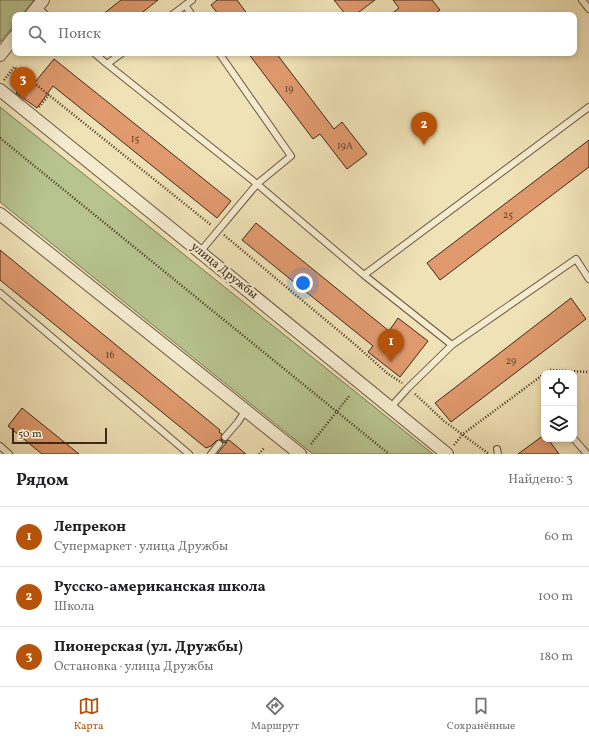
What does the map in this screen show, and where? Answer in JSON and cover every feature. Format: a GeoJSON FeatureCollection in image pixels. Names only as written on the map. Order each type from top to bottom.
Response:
{"type":"FeatureCollection","features":[{"type":"Feature","properties":{"kind":"street"},"geometry":{"type":"LineString","coordinates":[[0,55],[12,40]]}},
{"type":"Feature","properties":{"kind":"street","name":"улица Дружбы"},"geometry":{"type":"LineString","coordinates":[[0,90],[390,408],[450,450]]}},
{"type":"Feature","properties":{"kind":"street"},"geometry":{"type":"LineString","coordinates":[[0,214],[300,454]]}},
{"type":"Feature","properties":{"kind":"lane"},"geometry":{"type":"LineString","coordinates":[[176,12],[192,0]]}},
{"type":"Feature","properties":{"kind":"lane"},"geometry":{"type":"LineString","coordinates":[[582,0],[589,9]]}},
{"type":"Feature","properties":{"kind":"lane"},"geometry":{"type":"LineString","coordinates":[[185,5],[190,12]]}},
{"type":"Feature","properties":{"kind":"lane"},"geometry":{"type":"LineString","coordinates":[[98,56],[257,184],[364,275],[452,346]]}},
{"type":"Feature","properties":{"kind":"lane"},"geometry":{"type":"LineString","coordinates":[[108,64],[118,56]]}},
{"type":"Feature","properties":{"kind":"lane"},"geometry":{"type":"LineString","coordinates":[[200,252],[257,184],[292,156],[221,56]]}},
{"type":"Feature","properties":{"kind":"lane"},"geometry":{"type":"LineString","coordinates":[[364,275],[589,107]]}},
{"type":"Feature","properties":{"kind":"lane"},"geometry":{"type":"LineString","coordinates":[[390,408],[408,388],[452,346],[576,259],[589,279]]}},
{"type":"Feature","properties":{"kind":"lane"},"geometry":{"type":"LineString","coordinates":[[0,293],[189,454]]}},
{"type":"Feature","properties":{"kind":"lane"},"geometry":{"type":"LineString","coordinates":[[225,437],[245,411]]}},
{"type":"Feature","properties":{"kind":"lane"},"geometry":{"type":"LineString","coordinates":[[577,442],[587,454]]}},
{"type":"Feature","properties":{"kind":"lane"},"geometry":{"type":"LineString","coordinates":[[211,454],[219,444]]}},
{"type":"Feature","properties":{"kind":"lane"},"geometry":{"type":"LineString","coordinates":[[0,446],[9,454]]}},
{"type":"Feature","properties":{"kind":"path"},"geometry":{"type":"LineString","coordinates":[[0,84],[14,67],[219,231],[408,388],[444,421],[489,454]]}},
{"type":"Feature","properties":{"kind":"path"},"geometry":{"type":"LineString","coordinates":[[15,94],[27,78]]}},
{"type":"Feature","properties":{"kind":"path"},"geometry":{"type":"LineString","coordinates":[[37,111],[49,95]]}},
{"type":"Feature","properties":{"kind":"path"},"geometry":{"type":"LineString","coordinates":[[0,138],[389,454]]}},
{"type":"Feature","properties":{"kind":"path"},"geometry":{"type":"LineString","coordinates":[[577,371],[589,372]]}},
{"type":"Feature","properties":{"kind":"path"},"geometry":{"type":"LineString","coordinates":[[450,450],[463,434],[541,376]]}},
{"type":"Feature","properties":{"kind":"path"},"geometry":{"type":"LineString","coordinates":[[311,444],[350,395]]}},
{"type":"Feature","properties":{"kind":"path"},"geometry":{"type":"LineString","coordinates":[[259,454],[264,448]]}},
{"type":"Feature","properties":{"kind":"green space"},"geometry":{"type":"Polygon","coordinates":[[[0,0],[34,0],[24,12],[12,12],[12,28],[0,42],[0,0]]]}},
{"type":"Feature","properties":{"kind":"green space"},"geometry":{"type":"Polygon","coordinates":[[[0,107],[433,454],[313,454],[0,202],[0,107]]]}},
{"type":"Feature","properties":{"kind":"building"},"geometry":{"type":"Polygon","coordinates":[[[121,0],[158,0],[143,12],[106,12],[121,0]]]}},
{"type":"Feature","properties":{"kind":"building"},"geometry":{"type":"Polygon","coordinates":[[[217,0],[237,0],[246,12],[217,12],[211,5],[217,0]]]}},
{"type":"Feature","properties":{"kind":"building"},"geometry":{"type":"Polygon","coordinates":[[[334,0],[375,0],[359,12],[344,12],[334,0]]]}},
{"type":"Feature","properties":{"kind":"building"},"geometry":{"type":"Polygon","coordinates":[[[393,0],[432,0],[440,10],[437,12],[394,12],[399,8],[393,0]]]}},
{"type":"Feature","properties":{"kind":"building"},"geometry":{"type":"Polygon","coordinates":[[[250,56],[278,56],[334,129],[342,122],[367,154],[347,169],[320,134],[313,139],[250,56]]]}},
{"type":"Feature","properties":{"kind":"building"},"geometry":{"type":"Polygon","coordinates":[[[54,59],[231,201],[217,218],[53,86],[37,108],[16,93],[24,82],[31,87],[54,59]]]}},
{"type":"Feature","properties":{"kind":"building"},"geometry":{"type":"Polygon","coordinates":[[[589,140],[589,167],[440,280],[427,263],[589,140]]]}},
{"type":"Feature","properties":{"kind":"building"},"geometry":{"type":"Polygon","coordinates":[[[256,223],[389,331],[398,318],[428,341],[400,377],[368,352],[373,346],[242,240],[256,223]]]}},
{"type":"Feature","properties":{"kind":"building"},"geometry":{"type":"Polygon","coordinates":[[[0,250],[220,430],[219,432],[222,434],[222,441],[229,440],[246,454],[217,454],[227,442],[223,443],[221,440],[216,441],[211,446],[206,448],[0,280],[0,250]]]}},
{"type":"Feature","properties":{"kind":"building"},"geometry":{"type":"Polygon","coordinates":[[[571,298],[586,319],[451,422],[435,403],[571,298]]]}},
{"type":"Feature","properties":{"kind":"building"},"geometry":{"type":"Polygon","coordinates":[[[22,408],[79,454],[42,454],[8,426],[22,408]]]}},
{"type":"Feature","properties":{"kind":"building"},"geometry":{"type":"Polygon","coordinates":[[[541,437],[541,442],[550,442],[559,454],[518,454],[541,437]]]}},
{"type":"Feature","properties":{"kind":"place","name":"Пионерская (ул. Дружбы)"},"geometry":{"type":"Point","coordinates":[23,100]}},
{"type":"Feature","properties":{"kind":"place","name":"Русско-американская школа"},"geometry":{"type":"Point","coordinates":[424,145]}},
{"type":"Feature","properties":{"kind":"place","name":"Лепрекон"},"geometry":{"type":"Point","coordinates":[391,362]}}]}
